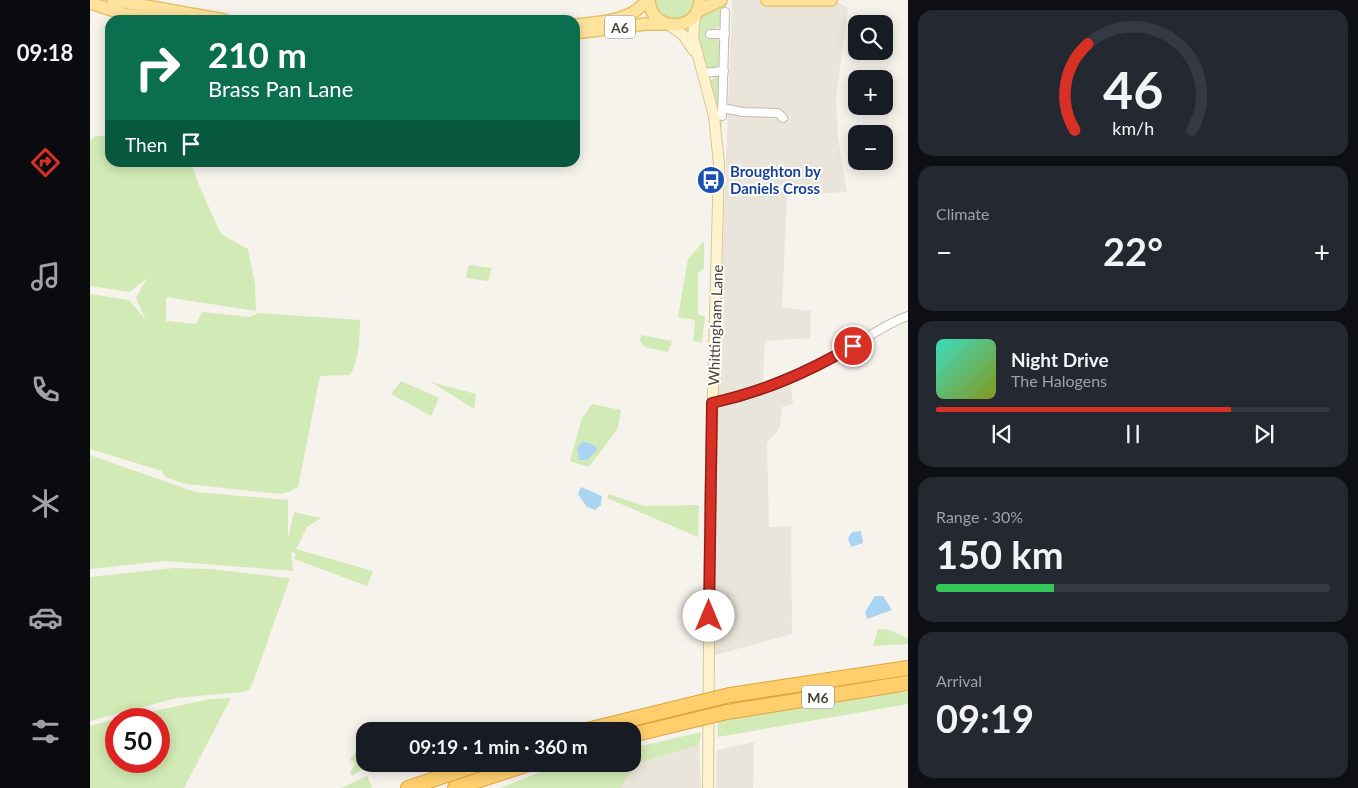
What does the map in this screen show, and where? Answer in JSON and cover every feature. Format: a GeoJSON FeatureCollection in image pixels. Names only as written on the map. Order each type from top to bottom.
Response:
{"type":"FeatureCollection","features":[{"type":"Feature","properties":{"kind":"highway","name":"M6"},"geometry":{"type":"LineString","coordinates":[[620,722],[730,695],[908,668]]}},
{"type":"Feature","properties":{"kind":"highway","name":"M6"},"geometry":{"type":"LineString","coordinates":[[641,733],[727,712],[908,683]]}},
{"type":"Feature","properties":{"kind":"highway"},"geometry":{"type":"LineString","coordinates":[[408,788],[455,772]]}},
{"type":"Feature","properties":{"kind":"highway"},"geometry":{"type":"LineString","coordinates":[[455,788],[504,772]]}},
{"type":"Feature","properties":{"kind":"main road"},"geometry":{"type":"LineString","coordinates":[[113,0],[196,15]]}},
{"type":"Feature","properties":{"kind":"main road"},"geometry":{"type":"LineString","coordinates":[[648,0],[653,15],[667,24],[683,24],[698,9],[721,0]]}},
{"type":"Feature","properties":{"kind":"main road","name":"A6"},"geometry":{"type":"LineString","coordinates":[[580,24],[628,16],[648,0]]}},
{"type":"Feature","properties":{"kind":"main road"},"geometry":{"type":"LineString","coordinates":[[767,0],[831,0]]}},
{"type":"Feature","properties":{"kind":"main road"},"geometry":{"type":"LineString","coordinates":[[90,3],[131,15]]}},
{"type":"Feature","properties":{"kind":"main road","name":"Whittingham Lane"},"geometry":{"type":"LineString","coordinates":[[698,9],[693,30],[697,56],[714,116],[719,164],[712,403],[708,788]]}},
{"type":"Feature","properties":{"kind":"main road","name":"A6"},"geometry":{"type":"LineString","coordinates":[[580,33],[646,24],[667,24]]}},
{"type":"Feature","properties":{"kind":"main road","name":"Whittingham Lane"},"geometry":{"type":"LineString","coordinates":[[667,24],[683,35],[697,56]]}},
{"type":"Feature","properties":{"kind":"street"},"geometry":{"type":"LineString","coordinates":[[722,116],[725,12]]}},
{"type":"Feature","properties":{"kind":"street"},"geometry":{"type":"LineString","coordinates":[[710,34],[725,34]]}},
{"type":"Feature","properties":{"kind":"street"},"geometry":{"type":"LineString","coordinates":[[702,73],[724,71]]}},
{"type":"Feature","properties":{"kind":"street"},"geometry":{"type":"LineString","coordinates":[[722,108],[743,112],[778,113],[782,118]]}},
{"type":"Feature","properties":{"kind":"street"},"geometry":{"type":"LineString","coordinates":[[712,403],[753,394],[787,380],[836,356],[908,316]]}},
{"type":"Feature","properties":{"kind":"shaded area"},"geometry":{"type":"Polygon","coordinates":[[[732,0],[835,0],[848,8],[836,97],[838,139],[847,192],[787,195],[782,307],[811,311],[810,338],[765,341],[762,395],[791,385],[793,404],[782,407],[780,428],[767,443],[769,527],[791,526],[792,634],[715,655],[717,401],[732,0]]]}},
{"type":"Feature","properties":{"kind":"shaded area"},"geometry":{"type":"Polygon","coordinates":[[[754,742],[753,788],[716,788],[717,750],[754,742]]]}},
{"type":"Feature","properties":{"kind":"shaded area"},"geometry":{"type":"Polygon","coordinates":[[[699,745],[701,788],[618,788],[630,772],[641,772],[641,762],[699,745]]]}},
{"type":"Feature","properties":{"kind":"green space"},"geometry":{"type":"Polygon","coordinates":[[[654,0],[695,0],[690,13],[686,17],[677,20],[659,14],[654,0]]]}},
{"type":"Feature","properties":{"kind":"green space"},"geometry":{"type":"Polygon","coordinates":[[[727,4],[722,26],[708,31],[720,42],[721,59],[719,67],[710,70],[706,67],[698,36],[700,18],[705,12],[714,7],[727,4]]]}},
{"type":"Feature","properties":{"kind":"green space"},"geometry":{"type":"Polygon","coordinates":[[[716,76],[721,77],[722,130],[710,81],[716,76]]]}},
{"type":"Feature","properties":{"kind":"green space"},"geometry":{"type":"Polygon","coordinates":[[[95,136],[105,136],[105,167],[192,167],[221,234],[248,249],[255,284],[256,311],[166,297],[166,321],[196,324],[202,312],[250,317],[258,313],[360,320],[358,349],[352,371],[349,375],[320,376],[298,487],[280,494],[186,484],[165,477],[162,471],[90,449],[90,294],[129,300],[146,320],[136,298],[147,278],[130,292],[90,286],[90,141],[95,136]]]}},
{"type":"Feature","properties":{"kind":"green space"},"geometry":{"type":"Polygon","coordinates":[[[704,241],[704,268],[698,273],[698,314],[705,317],[702,343],[693,341],[695,320],[678,317],[688,259],[704,241]]]}},
{"type":"Feature","properties":{"kind":"green space"},"geometry":{"type":"Polygon","coordinates":[[[469,265],[492,268],[488,281],[466,278],[469,265]]]}},
{"type":"Feature","properties":{"kind":"green space"},"geometry":{"type":"Polygon","coordinates":[[[641,335],[672,341],[668,352],[645,347],[640,341],[641,335]]]}},
{"type":"Feature","properties":{"kind":"green space"},"geometry":{"type":"Polygon","coordinates":[[[401,381],[439,398],[431,416],[391,394],[401,381]]]}},
{"type":"Feature","properties":{"kind":"green space"},"geometry":{"type":"Polygon","coordinates":[[[431,382],[476,394],[474,409],[431,382]]]}},
{"type":"Feature","properties":{"kind":"green space"},"geometry":{"type":"Polygon","coordinates":[[[592,404],[621,410],[618,428],[589,467],[570,461],[582,418],[592,404]]]}},
{"type":"Feature","properties":{"kind":"green space"},"geometry":{"type":"Polygon","coordinates":[[[90,455],[195,492],[288,500],[288,538],[294,512],[321,518],[307,527],[296,549],[373,571],[367,586],[294,559],[296,554],[291,551],[293,571],[165,561],[90,569],[90,455]]]}},
{"type":"Feature","properties":{"kind":"green space"},"geometry":{"type":"Polygon","coordinates":[[[609,494],[644,506],[699,505],[698,537],[607,498],[609,494]]]}},
{"type":"Feature","properties":{"kind":"green space"},"geometry":{"type":"Polygon","coordinates":[[[174,568],[211,569],[290,578],[249,690],[177,698],[139,708],[105,708],[105,717],[90,721],[90,577],[174,568]]]}},
{"type":"Feature","properties":{"kind":"green space"},"geometry":{"type":"Polygon","coordinates":[[[878,629],[889,630],[908,638],[908,644],[873,646],[878,629]]]}},
{"type":"Feature","properties":{"kind":"green space"},"geometry":{"type":"Polygon","coordinates":[[[908,692],[908,704],[718,737],[718,721],[868,694],[908,692]]]}},
{"type":"Feature","properties":{"kind":"green space"},"geometry":{"type":"Polygon","coordinates":[[[231,698],[184,788],[90,788],[90,726],[105,722],[105,773],[170,773],[170,708],[168,708],[210,699],[231,698]]]}},
{"type":"Feature","properties":{"kind":"green space"},"geometry":{"type":"Polygon","coordinates":[[[701,732],[699,745],[641,762],[641,746],[701,732]]]}},
{"type":"Feature","properties":{"kind":"green space"},"geometry":{"type":"Polygon","coordinates":[[[356,751],[356,772],[358,772],[353,776],[350,774],[355,763],[350,760],[356,751]]]}},
{"type":"Feature","properties":{"kind":"green space"},"geometry":{"type":"Polygon","coordinates":[[[541,772],[631,772],[620,788],[500,788],[541,772]]]}},
{"type":"Feature","properties":{"kind":"green space"},"geometry":{"type":"Polygon","coordinates":[[[367,776],[372,788],[342,788],[343,787],[367,776]]]}},
{"type":"Feature","properties":{"kind":"water"},"geometry":{"type":"Polygon","coordinates":[[[582,442],[590,443],[598,449],[587,460],[579,460],[577,448],[582,442]]]}},
{"type":"Feature","properties":{"kind":"water"},"geometry":{"type":"Polygon","coordinates":[[[581,487],[602,496],[601,505],[595,510],[587,507],[578,494],[581,487]]]}},
{"type":"Feature","properties":{"kind":"water"},"geometry":{"type":"Polygon","coordinates":[[[861,531],[863,543],[851,547],[848,538],[852,532],[861,531]]]}},
{"type":"Feature","properties":{"kind":"water"},"geometry":{"type":"Polygon","coordinates":[[[875,596],[883,596],[892,610],[867,619],[865,612],[875,596]]]}},
{"type":"Feature","properties":{"kind":"place","name":"Broughton by Daniels Cross"},"geometry":{"type":"Point","coordinates":[711,180]}},
{"type":"Feature","properties":{"kind":"route"},"geometry":{"type":"LineString","coordinates":[[709,616],[712,403],[753,394],[787,380],[853,346]]}}]}
